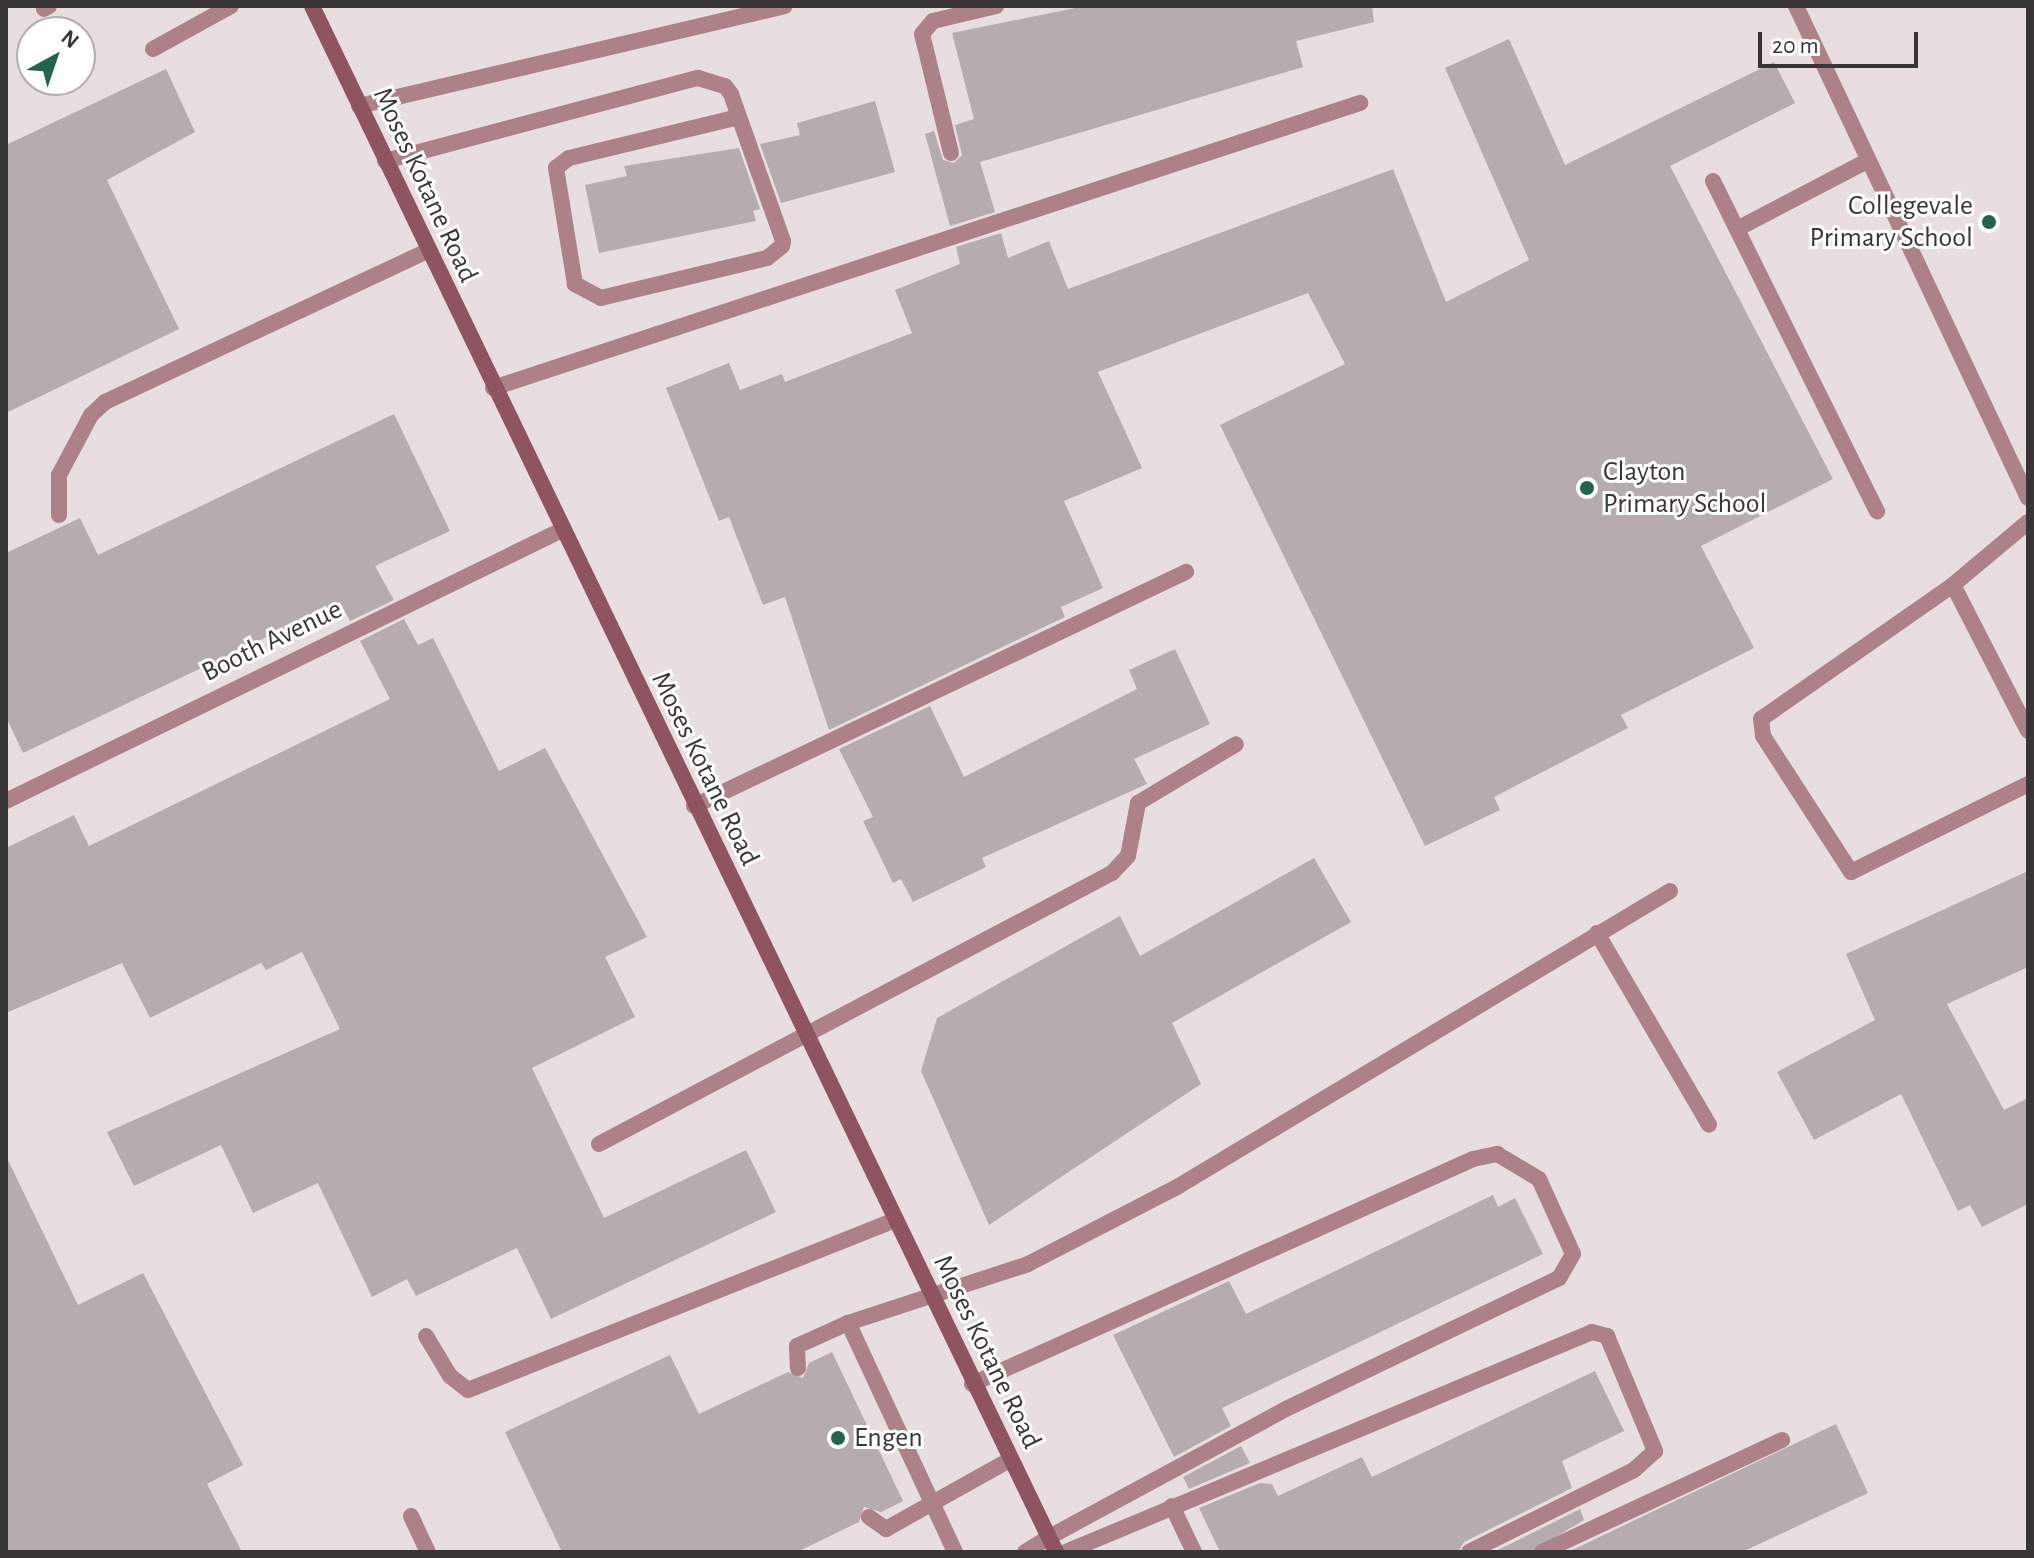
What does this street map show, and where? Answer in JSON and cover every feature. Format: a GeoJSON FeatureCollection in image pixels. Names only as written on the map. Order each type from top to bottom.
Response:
{"type":"FeatureCollection","features":[{"type":"Feature","properties":{"kind":"street"},"geometry":{"type":"LineString","coordinates":[[153,49],[231,6]]}},
{"type":"Feature","properties":{"kind":"street","name":"Moses Kotane Road"},"geometry":{"type":"LineString","coordinates":[[312,6],[930,1298],[1052,1544]]}},
{"type":"Feature","properties":{"kind":"street"},"geometry":{"type":"LineString","coordinates":[[359,106],[784,6]]}},
{"type":"Feature","properties":{"kind":"street"},"geometry":{"type":"LineString","coordinates":[[951,153],[922,34],[933,21],[996,6]]}},
{"type":"Feature","properties":{"kind":"street"},"geometry":{"type":"LineString","coordinates":[[1796,6],[2028,498]]}},
{"type":"Feature","properties":{"kind":"street"},"geometry":{"type":"LineString","coordinates":[[385,161],[698,78],[725,86],[739,117],[783,241],[779,250],[601,298],[580,291],[553,176],[563,161],[739,117]]}},
{"type":"Feature","properties":{"kind":"street"},"geometry":{"type":"LineString","coordinates":[[493,388],[1360,103]]}},
{"type":"Feature","properties":{"kind":"street"},"geometry":{"type":"LineString","coordinates":[[1737,229],[1867,161]]}},
{"type":"Feature","properties":{"kind":"street"},"geometry":{"type":"LineString","coordinates":[[1713,181],[1877,511]]}},
{"type":"Feature","properties":{"kind":"street"},"geometry":{"type":"LineString","coordinates":[[59,515],[59,475],[105,402],[428,251]]}},
{"type":"Feature","properties":{"kind":"street"},"geometry":{"type":"LineString","coordinates":[[2028,522],[1953,585],[1770,708],[1761,719],[1763,736],[1851,872],[2028,784]]}},
{"type":"Feature","properties":{"kind":"street","name":"Booth Avenue"},"geometry":{"type":"LineString","coordinates":[[6,801],[562,530]]}},
{"type":"Feature","properties":{"kind":"street"},"geometry":{"type":"LineString","coordinates":[[694,806],[1186,572]]}},
{"type":"Feature","properties":{"kind":"street"},"geometry":{"type":"LineString","coordinates":[[1953,585],[2028,731]]}},
{"type":"Feature","properties":{"kind":"street"},"geometry":{"type":"LineString","coordinates":[[599,1144],[1112,873],[1128,856],[1138,803],[1236,744]]}},
{"type":"Feature","properties":{"kind":"street"},"geometry":{"type":"LineString","coordinates":[[798,1368],[797,1346],[848,1323],[1028,1264],[1177,1187],[1670,891]]}},
{"type":"Feature","properties":{"kind":"street"},"geometry":{"type":"LineString","coordinates":[[1597,933],[1709,1125]]}},
{"type":"Feature","properties":{"kind":"street"},"geometry":{"type":"LineString","coordinates":[[972,1384],[1473,1159],[1497,1154],[1539,1179],[1573,1254],[1559,1278],[1286,1409],[1052,1544],[1025,1552]]}},
{"type":"Feature","properties":{"kind":"street"},"geometry":{"type":"LineString","coordinates":[[426,1336],[450,1376],[468,1390],[893,1221]]}},
{"type":"Feature","properties":{"kind":"street"},"geometry":{"type":"LineString","coordinates":[[848,1323],[955,1552]]}},
{"type":"Feature","properties":{"kind":"street"},"geometry":{"type":"LineString","coordinates":[[1066,1552],[1592,1332],[1607,1336],[1655,1451],[1634,1470],[1469,1552]]}},
{"type":"Feature","properties":{"kind":"street"},"geometry":{"type":"LineString","coordinates":[[1542,1552],[1782,1440]]}},
{"type":"Feature","properties":{"kind":"street"},"geometry":{"type":"LineString","coordinates":[[869,1517],[886,1529],[934,1507],[1011,1459]]}},
{"type":"Feature","properties":{"kind":"street"},"geometry":{"type":"LineString","coordinates":[[1172,1506],[1194,1552]]}},
{"type":"Feature","properties":{"kind":"street"},"geometry":{"type":"LineString","coordinates":[[411,1516],[428,1552]]}},
{"type":"Feature","properties":{"kind":"building"},"geometry":{"type":"Polygon","coordinates":[[[1085,6],[1372,6],[1374,22],[1296,41],[1303,67],[980,162],[995,212],[950,226],[925,134],[934,131],[943,160],[954,163],[962,155],[955,125],[974,119],[952,33],[1085,6]]]}},
{"type":"Feature","properties":{"kind":"building"},"geometry":{"type":"Polygon","coordinates":[[[1509,39],[1565,165],[1774,62],[1795,103],[1670,166],[1833,479],[1701,546],[1754,648],[1621,715],[1628,728],[1494,797],[1500,810],[1425,846],[1220,425],[1345,364],[1308,293],[1098,372],[1142,468],[1064,501],[1103,588],[1061,607],[1065,617],[829,730],[785,597],[763,605],[729,517],[719,521],[666,388],[729,363],[740,390],[782,374],[785,382],[912,333],[895,290],[960,264],[956,247],[1001,233],[1008,258],[1049,241],[1068,289],[1393,169],[1446,302],[1529,260],[1445,68],[1509,39]]]}},
{"type":"Feature","properties":{"kind":"building"},"geometry":{"type":"Polygon","coordinates":[[[166,69],[195,132],[107,180],[179,329],[6,413],[6,145],[166,69]]]}},
{"type":"Feature","properties":{"kind":"building"},"geometry":{"type":"Polygon","coordinates":[[[875,101],[895,172],[781,203],[760,144],[800,135],[797,123],[875,101]]]}},
{"type":"Feature","properties":{"kind":"building"},"geometry":{"type":"Polygon","coordinates":[[[739,148],[760,209],[753,211],[756,221],[599,253],[585,185],[627,176],[624,166],[739,148]]]}},
{"type":"Feature","properties":{"kind":"building"},"geometry":{"type":"Polygon","coordinates":[[[394,414],[450,531],[375,566],[394,600],[350,621],[340,602],[23,753],[6,717],[6,553],[80,518],[98,555],[394,414]]]}},
{"type":"Feature","properties":{"kind":"building"},"geometry":{"type":"Polygon","coordinates":[[[404,619],[418,645],[433,638],[499,771],[545,748],[647,937],[605,957],[635,1017],[532,1068],[604,1218],[746,1150],[776,1212],[551,1319],[517,1248],[416,1296],[407,1279],[372,1297],[318,1183],[253,1213],[221,1145],[134,1186],[107,1132],[340,1029],[302,952],[266,970],[261,963],[150,1018],[122,963],[6,1013],[6,848],[74,815],[89,846],[390,699],[360,641],[404,619]]]}},
{"type":"Feature","properties":{"kind":"building"},"geometry":{"type":"Polygon","coordinates":[[[1175,649],[1210,724],[1134,759],[1147,784],[982,858],[986,867],[913,902],[901,879],[893,883],[863,821],[873,817],[839,749],[930,706],[964,777],[1137,689],[1129,670],[1175,649]]]}},
{"type":"Feature","properties":{"kind":"building"},"geometry":{"type":"Polygon","coordinates":[[[1314,858],[1351,922],[1172,1023],[1201,1084],[989,1225],[921,1071],[937,1018],[1120,916],[1140,956],[1314,858]]]}},
{"type":"Feature","properties":{"kind":"building"},"geometry":{"type":"Polygon","coordinates":[[[2028,871],[2028,967],[1947,1004],[2004,1110],[2028,1098],[2028,1204],[1982,1227],[1970,1205],[1958,1211],[1901,1094],[1814,1140],[1777,1072],[1875,1020],[1846,954],[2028,871]]]}},
{"type":"Feature","properties":{"kind":"building"},"geometry":{"type":"Polygon","coordinates":[[[6,1156],[78,1305],[143,1273],[243,1465],[207,1484],[242,1552],[6,1552],[6,1156]]]}},
{"type":"Feature","properties":{"kind":"building"},"geometry":{"type":"Polygon","coordinates":[[[1493,1195],[1498,1207],[1515,1198],[1543,1254],[1222,1408],[1231,1426],[1174,1457],[1113,1335],[1229,1281],[1246,1314],[1493,1195]]]}},
{"type":"Feature","properties":{"kind":"building"},"geometry":{"type":"Polygon","coordinates":[[[832,1352],[903,1501],[881,1512],[864,1507],[859,1522],[797,1552],[562,1552],[505,1432],[670,1355],[699,1414],[788,1372],[803,1378],[809,1363],[832,1352]]]}},
{"type":"Feature","properties":{"kind":"building"},"geometry":{"type":"Polygon","coordinates":[[[1595,1371],[1624,1431],[1562,1461],[1572,1488],[1464,1542],[1458,1552],[1220,1552],[1199,1508],[1260,1483],[1272,1484],[1278,1496],[1362,1457],[1372,1477],[1595,1371]]]}},
{"type":"Feature","properties":{"kind":"building"},"geometry":{"type":"Polygon","coordinates":[[[1836,1424],[1868,1493],[1742,1552],[1568,1552],[1836,1424]]]}},
{"type":"Feature","properties":{"kind":"building"},"geometry":{"type":"Polygon","coordinates":[[[1241,1446],[1250,1463],[1189,1489],[1183,1477],[1241,1446]]]}},
{"type":"Feature","properties":{"kind":"building"},"geometry":{"type":"Polygon","coordinates":[[[1580,1509],[1584,1520],[1531,1552],[1494,1552],[1580,1509]]]}},
{"type":"Feature","properties":{"kind":"place","name":"Collegevale Primary School"},"geometry":{"type":"Point","coordinates":[1989,222]}},
{"type":"Feature","properties":{"kind":"place","name":"Clayton Primary School"},"geometry":{"type":"Point","coordinates":[1587,488]}},
{"type":"Feature","properties":{"kind":"place","name":"Engen"},"geometry":{"type":"Point","coordinates":[838,1438]}}]}
